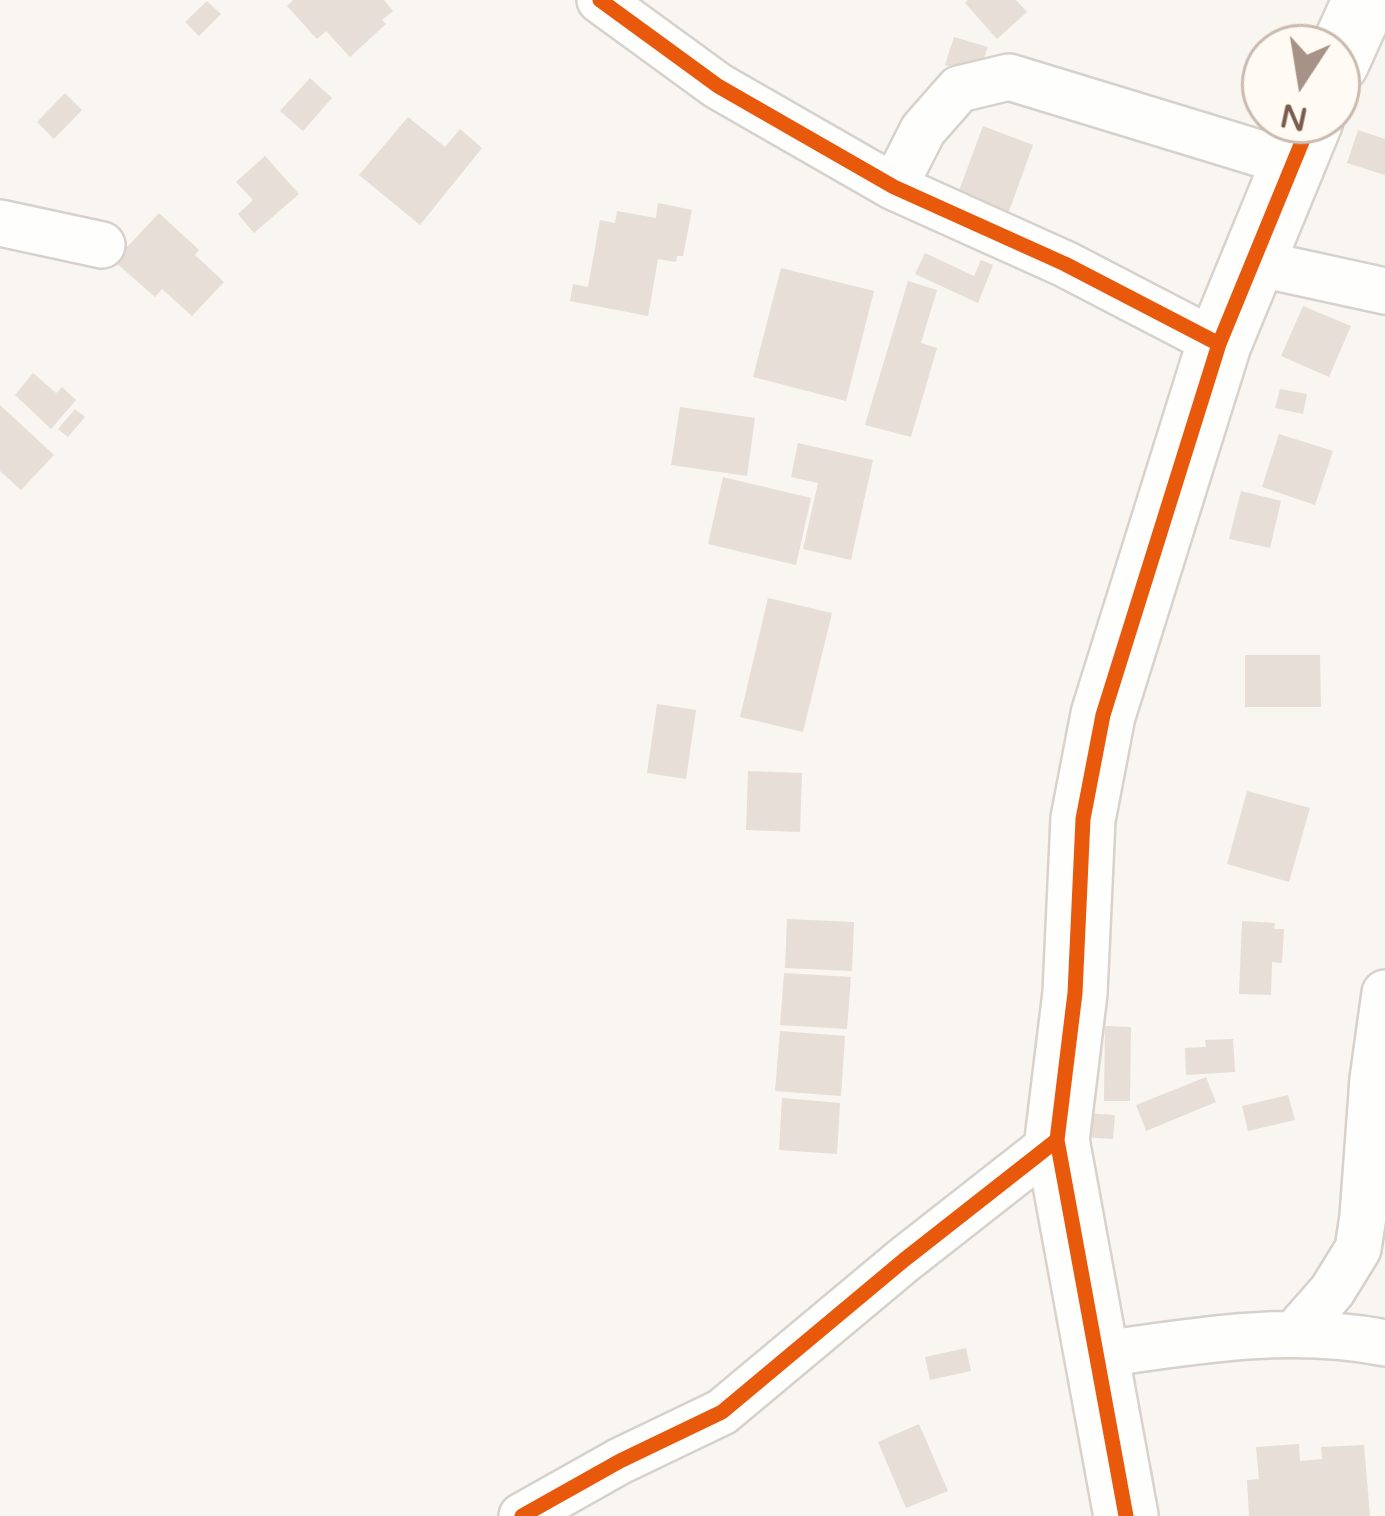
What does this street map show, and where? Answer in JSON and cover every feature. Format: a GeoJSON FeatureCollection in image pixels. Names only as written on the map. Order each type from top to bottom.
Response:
{"type":"FeatureCollection","features":[{"type":"Feature","properties":{"kind":"street"},"geometry":{"type":"LineString","coordinates":[[600,0],[718,86],[894,187],[1065,264],[1219,344]]}},
{"type":"Feature","properties":{"kind":"street"},"geometry":{"type":"LineString","coordinates":[[894,187],[923,130],[959,89],[1009,77],[1241,128]]}},
{"type":"Feature","properties":{"kind":"street"},"geometry":{"type":"LineString","coordinates":[[1126,1516],[1057,1140],[1075,993],[1083,819],[1103,715],[1219,344],[1300,144]]}},
{"type":"Feature","properties":{"kind":"street"},"geometry":{"type":"LineString","coordinates":[[0,223],[102,245]]}},
{"type":"Feature","properties":{"kind":"street"},"geometry":{"type":"LineString","coordinates":[[1252,262],[1385,290]]}},
{"type":"Feature","properties":{"kind":"street"},"geometry":{"type":"LineString","coordinates":[[1296,1332],[1332,1292],[1358,1249],[1385,993]]}},
{"type":"Feature","properties":{"kind":"street"},"geometry":{"type":"LineString","coordinates":[[521,1516],[597,1497],[722,1412],[1057,1140]]}},
{"type":"Feature","properties":{"kind":"street"},"geometry":{"type":"LineString","coordinates":[[1097,1355],[1296,1332],[1385,1343]]}},
{"type":"Feature","properties":{"kind":"building"},"geometry":{"type":"Polygon","coordinates":[[[293,0],[384,0],[393,11],[382,20],[386,24],[350,57],[326,31],[317,39],[287,6],[293,0]]]}},
{"type":"Feature","properties":{"kind":"building"},"geometry":{"type":"Polygon","coordinates":[[[1016,0],[1027,12],[997,39],[965,3],[1016,0]]]}},
{"type":"Feature","properties":{"kind":"building"},"geometry":{"type":"Polygon","coordinates":[[[207,1],[221,14],[199,36],[185,22],[207,1]]]}},
{"type":"Feature","properties":{"kind":"building"},"geometry":{"type":"Polygon","coordinates":[[[954,37],[988,47],[978,75],[945,65],[954,37]]]}},
{"type":"Feature","properties":{"kind":"building"},"geometry":{"type":"Polygon","coordinates":[[[310,78],[332,98],[303,131],[280,111],[310,78]]]}},
{"type":"Feature","properties":{"kind":"building"},"geometry":{"type":"Polygon","coordinates":[[[65,93],[82,110],[54,139],[37,122],[65,93]]]}},
{"type":"Feature","properties":{"kind":"building"},"geometry":{"type":"Polygon","coordinates":[[[408,117],[445,147],[460,129],[482,148],[420,225],[359,175],[408,117]]]}},
{"type":"Feature","properties":{"kind":"building"},"geometry":{"type":"Polygon","coordinates":[[[983,126],[1033,145],[1008,214],[957,196],[983,126]]]}},
{"type":"Feature","properties":{"kind":"building"},"geometry":{"type":"Polygon","coordinates":[[[1361,131],[1385,139],[1385,175],[1347,163],[1353,144],[1361,144],[1361,131]]]}},
{"type":"Feature","properties":{"kind":"building"},"geometry":{"type":"Polygon","coordinates":[[[265,156],[299,194],[254,233],[238,214],[253,200],[236,182],[265,156]]]}},
{"type":"Feature","properties":{"kind":"building"},"geometry":{"type":"Polygon","coordinates":[[[658,203],[692,210],[683,256],[677,256],[676,262],[658,259],[648,316],[570,301],[573,284],[588,287],[600,220],[615,223],[617,211],[656,218],[658,203]]]}},
{"type":"Feature","properties":{"kind":"building"},"geometry":{"type":"Polygon","coordinates":[[[159,213],[199,250],[195,255],[224,282],[192,316],[162,289],[155,297],[114,261],[159,213]]]}},
{"type":"Feature","properties":{"kind":"building"},"geometry":{"type":"Polygon","coordinates":[[[925,253],[974,276],[981,260],[993,265],[978,303],[915,274],[925,253]]]}},
{"type":"Feature","properties":{"kind":"building"},"geometry":{"type":"Polygon","coordinates":[[[781,268],[874,291],[846,401],[753,377],[781,268]]]}},
{"type":"Feature","properties":{"kind":"building"},"geometry":{"type":"Polygon","coordinates":[[[908,281],[937,290],[921,343],[937,348],[911,437],[865,425],[908,281]]]}},
{"type":"Feature","properties":{"kind":"building"},"geometry":{"type":"Polygon","coordinates":[[[1303,306],[1351,326],[1329,377],[1281,356],[1303,306]]]}},
{"type":"Feature","properties":{"kind":"building"},"geometry":{"type":"Polygon","coordinates":[[[33,373],[56,393],[62,387],[76,400],[51,429],[15,395],[33,373]]]}},
{"type":"Feature","properties":{"kind":"building"},"geometry":{"type":"Polygon","coordinates":[[[1280,389],[1307,394],[1303,414],[1275,408],[1280,389]]]}},
{"type":"Feature","properties":{"kind":"building"},"geometry":{"type":"Polygon","coordinates":[[[0,405],[54,455],[21,490],[0,471],[0,405]]]}},
{"type":"Feature","properties":{"kind":"building"},"geometry":{"type":"Polygon","coordinates":[[[680,407],[755,418],[747,476],[671,465],[680,407]]]}},
{"type":"Feature","properties":{"kind":"building"},"geometry":{"type":"Polygon","coordinates":[[[75,409],[85,417],[68,437],[58,429],[75,409]]]}},
{"type":"Feature","properties":{"kind":"building"},"geometry":{"type":"Polygon","coordinates":[[[1279,434],[1333,451],[1315,505],[1262,487],[1279,434]]]}},
{"type":"Feature","properties":{"kind":"building"},"geometry":{"type":"Polygon","coordinates":[[[798,443],[873,460],[851,560],[803,549],[818,483],[791,477],[798,443]]]}},
{"type":"Feature","properties":{"kind":"building"},"geometry":{"type":"Polygon","coordinates":[[[723,477],[811,498],[796,565],[708,544],[723,477]]]}},
{"type":"Feature","properties":{"kind":"building"},"geometry":{"type":"Polygon","coordinates":[[[1241,491],[1281,501],[1270,548],[1229,539],[1241,491]]]}},
{"type":"Feature","properties":{"kind":"building"},"geometry":{"type":"Polygon","coordinates":[[[768,598],[832,613],[803,732],[740,717],[768,598]]]}},
{"type":"Feature","properties":{"kind":"building"},"geometry":{"type":"Polygon","coordinates":[[[1245,655],[1320,655],[1321,707],[1245,707],[1245,655]]]}},
{"type":"Feature","properties":{"kind":"building"},"geometry":{"type":"Polygon","coordinates":[[[657,704],[696,710],[686,779],[647,773],[657,704]]]}},
{"type":"Feature","properties":{"kind":"building"},"geometry":{"type":"Polygon","coordinates":[[[748,771],[802,773],[800,832],[746,830],[748,771]]]}},
{"type":"Feature","properties":{"kind":"building"},"geometry":{"type":"Polygon","coordinates":[[[1247,791],[1310,808],[1289,882],[1227,864],[1247,791]]]}},
{"type":"Feature","properties":{"kind":"building"},"geometry":{"type":"Polygon","coordinates":[[[787,919],[854,922],[852,971],[785,968],[787,919]]]}},
{"type":"Feature","properties":{"kind":"building"},"geometry":{"type":"Polygon","coordinates":[[[1242,921],[1275,923],[1274,929],[1284,929],[1282,963],[1272,962],[1271,995],[1239,994],[1242,921]]]}},
{"type":"Feature","properties":{"kind":"building"},"geometry":{"type":"Polygon","coordinates":[[[784,973],[851,977],[847,1029],[780,1025],[784,973]]]}},
{"type":"Feature","properties":{"kind":"building"},"geometry":{"type":"Polygon","coordinates":[[[1105,1026],[1131,1027],[1130,1101],[1104,1101],[1105,1026]]]}},
{"type":"Feature","properties":{"kind":"building"},"geometry":{"type":"Polygon","coordinates":[[[780,1031],[845,1036],[841,1096],[775,1091],[780,1031]]]}},
{"type":"Feature","properties":{"kind":"building"},"geometry":{"type":"Polygon","coordinates":[[[1233,1039],[1235,1072],[1186,1075],[1185,1048],[1206,1047],[1205,1040],[1233,1039]]]}},
{"type":"Feature","properties":{"kind":"building"},"geometry":{"type":"Polygon","coordinates":[[[1206,1077],[1216,1102],[1146,1131],[1136,1105],[1206,1077]]]}},
{"type":"Feature","properties":{"kind":"building"},"geometry":{"type":"Polygon","coordinates":[[[1288,1095],[1295,1120],[1248,1131],[1242,1106],[1288,1095]]]}},
{"type":"Feature","properties":{"kind":"building"},"geometry":{"type":"Polygon","coordinates":[[[782,1098],[840,1103],[837,1154],[779,1150],[782,1098]]]}},
{"type":"Feature","properties":{"kind":"building"},"geometry":{"type":"Polygon","coordinates":[[[1068,1112],[1115,1115],[1113,1139],[1067,1136],[1068,1112]]]}},
{"type":"Feature","properties":{"kind":"building"},"geometry":{"type":"Polygon","coordinates":[[[966,1348],[971,1371],[930,1380],[925,1357],[966,1348]]]}},
{"type":"Feature","properties":{"kind":"building"},"geometry":{"type":"Polygon","coordinates":[[[919,1424],[948,1491],[906,1508],[878,1442],[919,1424]]]}},
{"type":"Feature","properties":{"kind":"building"},"geometry":{"type":"Polygon","coordinates":[[[1299,1444],[1300,1461],[1322,1459],[1321,1447],[1364,1445],[1370,1516],[1249,1516],[1247,1480],[1259,1479],[1256,1447],[1299,1444]]]}},
{"type":"Feature","properties":{"kind":"cycle path"},"geometry":{"type":"LineString","coordinates":[[600,0],[718,86],[894,187],[1065,264],[1219,344]]}},
{"type":"Feature","properties":{"kind":"cycle path"},"geometry":{"type":"LineString","coordinates":[[1126,1516],[1057,1140],[1075,993],[1083,819],[1103,715],[1219,344],[1301,144]]}},
{"type":"Feature","properties":{"kind":"cycle path"},"geometry":{"type":"LineString","coordinates":[[522,1516],[722,1412],[1057,1140]]}}]}
